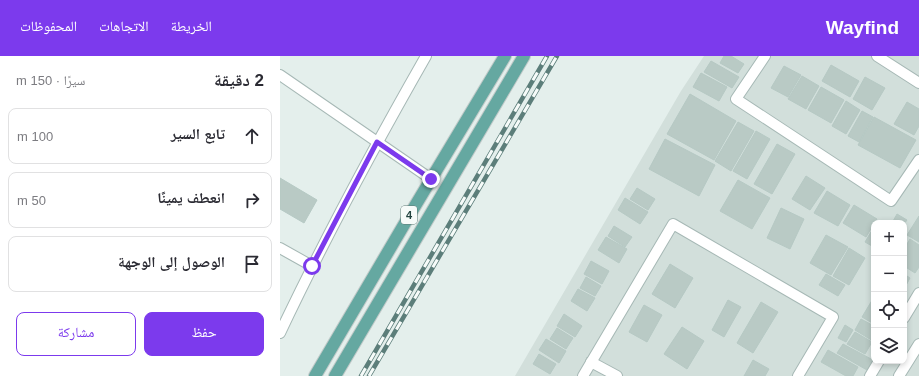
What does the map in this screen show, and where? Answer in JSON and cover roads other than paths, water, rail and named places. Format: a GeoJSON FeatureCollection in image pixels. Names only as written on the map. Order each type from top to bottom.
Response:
{"type":"FeatureCollection","features":[{"type":"Feature","properties":{"kind":"main road","name":"4"},"geometry":{"type":"LineString","coordinates":[[315,376],[505,56]]}},
{"type":"Feature","properties":{"kind":"main road","name":"4"},"geometry":{"type":"LineString","coordinates":[[335,376],[524,56]]}},
{"type":"Feature","properties":{"kind":"street"},"geometry":{"type":"LineString","coordinates":[[280,333],[312,266],[377,142],[426,56]]}},
{"type":"Feature","properties":{"kind":"street"},"geometry":{"type":"LineString","coordinates":[[765,56],[736,99],[891,201],[919,160]]}},
{"type":"Feature","properties":{"kind":"street"},"geometry":{"type":"LineString","coordinates":[[877,56],[919,83]]}},
{"type":"Feature","properties":{"kind":"street"},"geometry":{"type":"LineString","coordinates":[[280,75],[431,179]]}},
{"type":"Feature","properties":{"kind":"street"},"geometry":{"type":"LineString","coordinates":[[583,376],[673,224],[833,317],[798,376]]}},
{"type":"Feature","properties":{"kind":"street"},"geometry":{"type":"LineString","coordinates":[[280,248],[312,266]]}},
{"type":"Feature","properties":{"kind":"street"},"geometry":{"type":"LineString","coordinates":[[907,313],[918,295]]}},
{"type":"Feature","properties":{"kind":"street"},"geometry":{"type":"LineString","coordinates":[[899,376],[919,344]]}},
{"type":"Feature","properties":{"kind":"street"},"geometry":{"type":"LineString","coordinates":[[591,362],[617,376]]}},
{"type":"Feature","properties":{"kind":"street"},"geometry":{"type":"LineString","coordinates":[[870,376],[877,364]]}},
{"type":"Feature","properties":{"kind":"railway"},"geometry":{"type":"LineString","coordinates":[[361,376],[547,56]]}},
{"type":"Feature","properties":{"kind":"railway"},"geometry":{"type":"LineString","coordinates":[[369,376],[557,56]]}}]}
